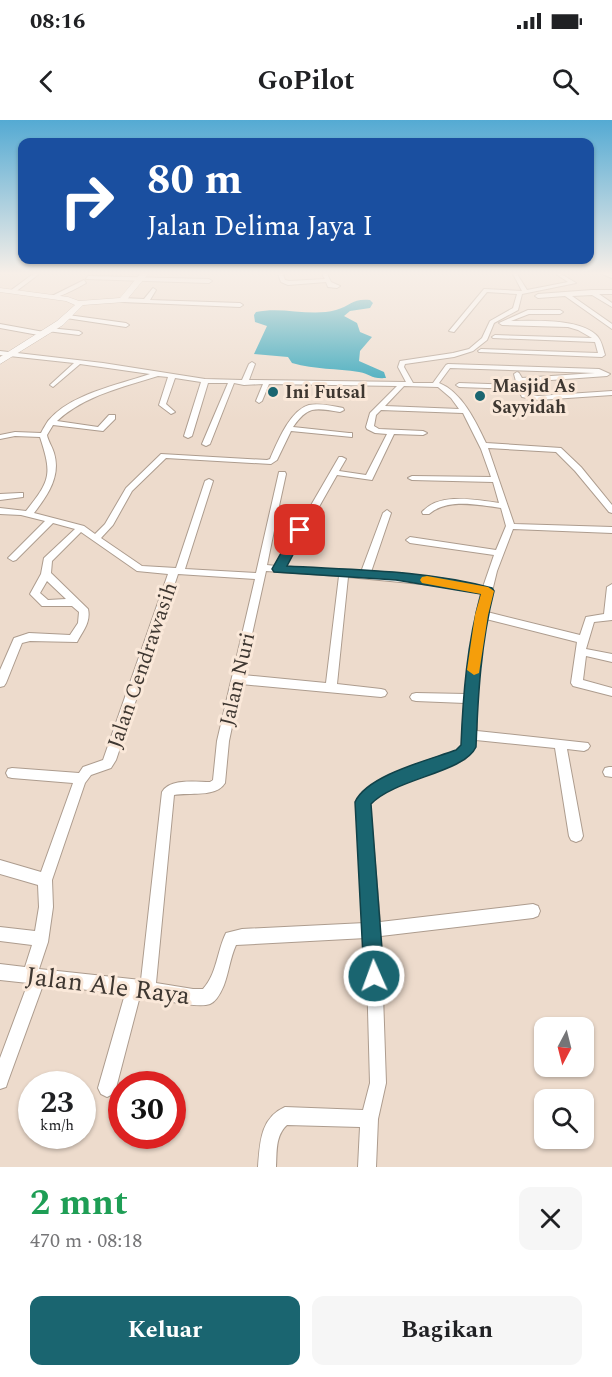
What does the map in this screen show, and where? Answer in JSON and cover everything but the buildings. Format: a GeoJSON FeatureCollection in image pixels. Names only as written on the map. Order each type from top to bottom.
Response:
{"type":"FeatureCollection","features":[{"type":"Feature","properties":{"kind":"main road"},"geometry":{"type":"LineString","coordinates":[[0,361],[60,323]]}},
{"type":"Feature","properties":{"kind":"street"},"geometry":{"type":"LineString","coordinates":[[110,323],[126,325]]}},
{"type":"Feature","properties":{"kind":"street"},"geometry":{"type":"LineString","coordinates":[[452,331],[459,323]]}},
{"type":"Feature","properties":{"kind":"street"},"geometry":{"type":"LineString","coordinates":[[410,384],[401,367],[402,362],[454,355],[476,347],[485,339],[492,323]]}},
{"type":"Feature","properties":{"kind":"street"},"geometry":{"type":"LineString","coordinates":[[436,383],[448,366],[481,351],[495,337],[496,329],[502,323],[578,326],[594,334],[602,355],[481,351]]}},
{"type":"Feature","properties":{"kind":"street"},"geometry":{"type":"LineString","coordinates":[[0,327],[79,333]]}},
{"type":"Feature","properties":{"kind":"street"},"geometry":{"type":"LineString","coordinates":[[495,337],[597,339]]}},
{"type":"Feature","properties":{"kind":"street"},"geometry":{"type":"LineString","coordinates":[[0,353],[231,383],[436,383],[443,386],[464,411],[483,445],[510,526],[499,553],[482,615],[471,699],[469,747],[462,755],[412,773],[373,791],[363,802],[373,930],[378,1083],[369,1119],[366,1167]]}},
{"type":"Feature","properties":{"kind":"street"},"geometry":{"type":"LineString","coordinates":[[53,385],[79,362]]}},
{"type":"Feature","properties":{"kind":"street"},"geometry":{"type":"LineString","coordinates":[[244,383],[252,364]]}},
{"type":"Feature","properties":{"kind":"street"},"geometry":{"type":"LineString","coordinates":[[448,366],[599,371],[608,374],[520,384],[459,385]]}},
{"type":"Feature","properties":{"kind":"street"},"geometry":{"type":"LineString","coordinates":[[516,368],[524,396],[532,398],[612,393]]}},
{"type":"Feature","properties":{"kind":"street"},"geometry":{"type":"LineString","coordinates":[[43,435],[60,413],[78,402],[160,373]]}},
{"type":"Feature","properties":{"kind":"street"},"geometry":{"type":"LineString","coordinates":[[171,412],[162,405],[172,376]]}},
{"type":"Feature","properties":{"kind":"street"},"geometry":{"type":"LineString","coordinates":[[188,436],[195,415],[194,408],[205,381]]}},
{"type":"Feature","properties":{"kind":"street"},"geometry":{"type":"LineString","coordinates":[[206,444],[231,383]]}},
{"type":"Feature","properties":{"kind":"street"},"geometry":{"type":"LineString","coordinates":[[259,401],[266,384]]}},
{"type":"Feature","properties":{"kind":"street"},"geometry":{"type":"LineString","coordinates":[[401,384],[400,388],[379,408],[370,427],[371,430],[423,433]]}},
{"type":"Feature","properties":{"kind":"street"},"geometry":{"type":"LineString","coordinates":[[164,456],[267,462],[273,460],[288,429],[308,407],[340,410]]}},
{"type":"Feature","properties":{"kind":"street"},"geometry":{"type":"LineString","coordinates":[[379,408],[464,411]]}},
{"type":"Feature","properties":{"kind":"street"},"geometry":{"type":"LineString","coordinates":[[51,423],[100,429],[112,417]]}},
{"type":"Feature","properties":{"kind":"street"},"geometry":{"type":"LineString","coordinates":[[288,429],[349,435]]}},
{"type":"Feature","properties":{"kind":"street"},"geometry":{"type":"LineString","coordinates":[[334,472],[369,478],[391,432]]}},
{"type":"Feature","properties":{"kind":"street"},"geometry":{"type":"LineString","coordinates":[[0,437],[15,434],[43,435]]}},
{"type":"Feature","properties":{"kind":"street"},"geometry":{"type":"LineString","coordinates":[[28,514],[45,493],[53,473],[50,451],[43,435]]}},
{"type":"Feature","properties":{"kind":"street"},"geometry":{"type":"LineString","coordinates":[[96,538],[109,525],[129,490],[164,456],[170,445]]}},
{"type":"Feature","properties":{"kind":"street"},"geometry":{"type":"LineString","coordinates":[[483,445],[558,450],[586,478],[612,510]]}},
{"type":"Feature","properties":{"kind":"street"},"geometry":{"type":"LineString","coordinates":[[279,569],[342,459]]}},
{"type":"Feature","properties":{"kind":"street","name":"Jalan Nuri"},"geometry":{"type":"LineString","coordinates":[[141,989],[168,792],[173,789],[211,787],[219,783],[223,741],[282,474]]}},
{"type":"Feature","properties":{"kind":"street"},"geometry":{"type":"LineString","coordinates":[[412,478],[495,480]]}},
{"type":"Feature","properties":{"kind":"street","name":"Jalan Cendrawasih"},"geometry":{"type":"LineString","coordinates":[[81,778],[87,771],[107,764],[110,760],[208,481]]}},
{"type":"Feature","properties":{"kind":"street"},"geometry":{"type":"LineString","coordinates":[[0,497],[20,495]]}},
{"type":"Feature","properties":{"kind":"street"},"geometry":{"type":"LineString","coordinates":[[426,512],[434,505],[449,502],[504,506]]}},
{"type":"Feature","properties":{"kind":"street"},"geometry":{"type":"LineString","coordinates":[[275,508],[313,510]]}},
{"type":"Feature","properties":{"kind":"street"},"geometry":{"type":"LineString","coordinates":[[0,511],[52,519],[81,528],[140,569],[261,572],[279,569],[418,579],[488,591]]}},
{"type":"Feature","properties":{"kind":"street"},"geometry":{"type":"LineString","coordinates":[[365,575],[387,513]]}},
{"type":"Feature","properties":{"kind":"street"},"geometry":{"type":"LineString","coordinates":[[13,558],[52,519]]}},
{"type":"Feature","properties":{"kind":"street"},"geometry":{"type":"LineString","coordinates":[[510,526],[612,530]]}},
{"type":"Feature","properties":{"kind":"street"},"geometry":{"type":"LineString","coordinates":[[75,602],[46,604],[35,594],[46,574],[48,560],[81,528]]}},
{"type":"Feature","properties":{"kind":"street"},"geometry":{"type":"LineString","coordinates":[[410,540],[499,553]]}},
{"type":"Feature","properties":{"kind":"street"},"geometry":{"type":"LineString","coordinates":[[0,683],[18,641],[29,637],[73,639],[82,623],[84,611],[46,574]]}},
{"type":"Feature","properties":{"kind":"street"},"geometry":{"type":"LineString","coordinates":[[331,688],[344,574]]}},
{"type":"Feature","properties":{"kind":"street"},"geometry":{"type":"LineString","coordinates":[[612,587],[609,617],[590,619],[582,643],[577,683],[612,692]]}},
{"type":"Feature","properties":{"kind":"street"},"geometry":{"type":"LineString","coordinates":[[482,615],[582,643],[612,658]]}},
{"type":"Feature","properties":{"kind":"street"},"geometry":{"type":"LineString","coordinates":[[237,679],[381,693]]}},
{"type":"Feature","properties":{"kind":"street"},"geometry":{"type":"LineString","coordinates":[[416,697],[471,699]]}},
{"type":"Feature","properties":{"kind":"street"},"geometry":{"type":"LineString","coordinates":[[470,735],[584,746]]}},
{"type":"Feature","properties":{"kind":"street"},"geometry":{"type":"LineString","coordinates":[[560,744],[576,836]]}},
{"type":"Feature","properties":{"kind":"street"},"geometry":{"type":"LineString","coordinates":[[0,1081],[34,976],[46,907],[45,880],[81,778],[12,772]]}},
{"type":"Feature","properties":{"kind":"street"},"geometry":{"type":"LineString","coordinates":[[0,867],[45,880]]}},
{"type":"Feature","properties":{"kind":"street","name":"Jalan Ale Raya"},"geometry":{"type":"LineString","coordinates":[[0,972],[207,997],[217,987],[226,946],[231,938],[373,930],[533,911]]}},
{"type":"Feature","properties":{"kind":"street"},"geometry":{"type":"LineString","coordinates":[[0,934],[41,939]]}},
{"type":"Feature","properties":{"kind":"street"},"geometry":{"type":"LineString","coordinates":[[107,1088],[141,989]]}},
{"type":"Feature","properties":{"kind":"street"},"geometry":{"type":"LineString","coordinates":[[267,1167],[270,1134],[276,1121],[285,1116],[369,1119]]}},
{"type":"Feature","properties":{"kind":"green space"},"geometry":{"type":"Polygon","coordinates":[[[281,509],[300,511],[294,530],[274,527],[281,509]]]}},
{"type":"Feature","properties":{"kind":"water"},"geometry":{"type":"Polygon","coordinates":[[[258,323],[357,323],[360,332],[372,337],[360,351],[359,361],[384,372],[386,378],[377,378],[359,372],[301,365],[292,363],[288,357],[254,354],[267,326],[258,323]]]}},
{"type":"Feature","properties":{"kind":"slow traffic"},"geometry":{"type":"LineString","coordinates":[[427,580],[488,591],[474,670]]}},
{"type":"Feature","properties":{"kind":"place","name":"Ini Futsal"},"geometry":{"type":"Point","coordinates":[273,392]}},
{"type":"Feature","properties":{"kind":"place","name":"Masjid As Sayyidah"},"geometry":{"type":"Point","coordinates":[480,396]}},
{"type":"Feature","properties":{"kind":"route"},"geometry":{"type":"LineString","coordinates":[[300,530],[279,569],[396,576],[488,591],[482,615],[471,699],[469,747],[462,755],[412,773],[373,791],[366,796],[363,802],[373,930],[374,976]]}}]}
